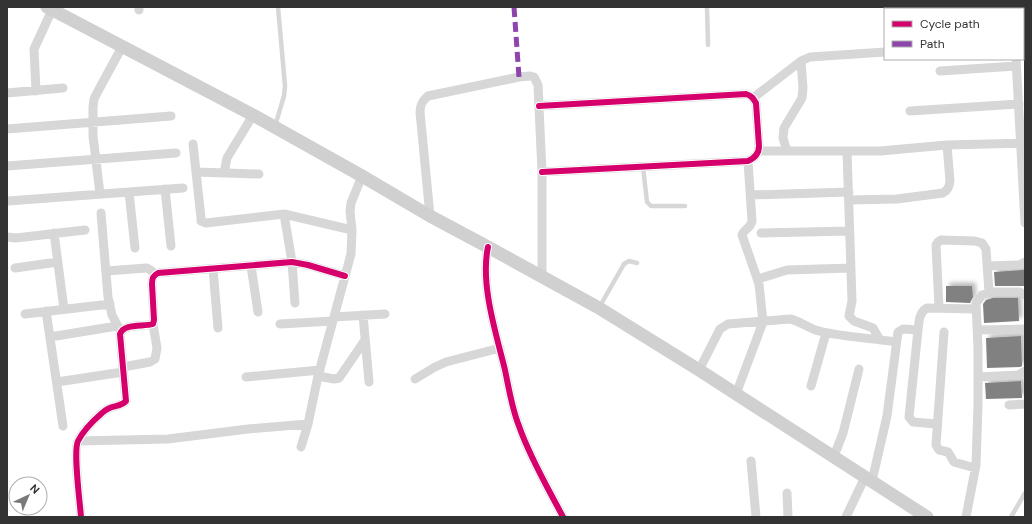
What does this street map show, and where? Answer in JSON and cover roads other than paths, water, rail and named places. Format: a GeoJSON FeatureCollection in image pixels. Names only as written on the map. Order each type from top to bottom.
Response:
{"type":"FeatureCollection","features":[{"type":"Feature","properties":{"kind":"main road"},"geometry":{"type":"LineString","coordinates":[[49,8],[253,115],[430,216],[599,308],[834,456],[927,517]]}},
{"type":"Feature","properties":{"kind":"street"},"geometry":{"type":"LineString","coordinates":[[36,91],[34,49],[49,8]]}},
{"type":"Feature","properties":{"kind":"street"},"geometry":{"type":"LineString","coordinates":[[100,194],[93,121],[94,99],[122,47]]}},
{"type":"Feature","properties":{"kind":"street"},"geometry":{"type":"LineString","coordinates":[[753,98],[801,61],[810,57],[884,52]]}},
{"type":"Feature","properties":{"kind":"street"},"geometry":{"type":"LineString","coordinates":[[787,151],[783,138],[784,128],[802,98],[803,88],[801,61]]}},
{"type":"Feature","properties":{"kind":"street"},"geometry":{"type":"LineString","coordinates":[[940,71],[1016,63],[1023,143],[1025,223]]}},
{"type":"Feature","properties":{"kind":"street"},"geometry":{"type":"LineString","coordinates":[[430,216],[420,112],[420,106],[423,100],[428,96],[530,76],[534,77],[538,85],[542,172],[542,277]]}},
{"type":"Feature","properties":{"kind":"street"},"geometry":{"type":"LineString","coordinates":[[7,93],[63,88]]}},
{"type":"Feature","properties":{"kind":"street"},"geometry":{"type":"LineString","coordinates":[[539,106],[746,94],[753,98],[756,103],[759,151],[753,159],[748,161],[542,172]]}},
{"type":"Feature","properties":{"kind":"street"},"geometry":{"type":"LineString","coordinates":[[910,110],[1019,104]]}},
{"type":"Feature","properties":{"kind":"street"},"geometry":{"type":"LineString","coordinates":[[224,173],[227,158],[253,115]]}},
{"type":"Feature","properties":{"kind":"street"},"geometry":{"type":"LineString","coordinates":[[7,129],[171,116]]}},
{"type":"Feature","properties":{"kind":"street"},"geometry":{"type":"LineString","coordinates":[[759,151],[880,151],[947,145],[1023,143]]}},
{"type":"Feature","properties":{"kind":"street"},"geometry":{"type":"LineString","coordinates":[[192,144],[201,218],[203,222],[206,223],[284,214],[352,230]]}},
{"type":"Feature","properties":{"kind":"street"},"geometry":{"type":"LineString","coordinates":[[751,195],[849,196],[897,199],[943,193],[947,191],[950,181],[947,145]]}},
{"type":"Feature","properties":{"kind":"street"},"geometry":{"type":"LineString","coordinates":[[847,151],[852,301],[849,316],[854,321],[873,328],[880,340]]}},
{"type":"Feature","properties":{"kind":"street"},"geometry":{"type":"LineString","coordinates":[[7,166],[176,153]]}},
{"type":"Feature","properties":{"kind":"street"},"geometry":{"type":"LineString","coordinates":[[736,394],[763,322],[758,279],[742,235],[752,224],[748,161]]}},
{"type":"Feature","properties":{"kind":"street"},"geometry":{"type":"LineString","coordinates":[[196,172],[259,174]]}},
{"type":"Feature","properties":{"kind":"street"},"geometry":{"type":"LineString","coordinates":[[301,447],[351,254],[351,203],[362,176]]}},
{"type":"Feature","properties":{"kind":"street"},"geometry":{"type":"LineString","coordinates":[[8,201],[183,188]]}},
{"type":"Feature","properties":{"kind":"street"},"geometry":{"type":"LineString","coordinates":[[165,189],[171,246]]}},
{"type":"Feature","properties":{"kind":"street"},"geometry":{"type":"LineString","coordinates":[[129,192],[135,248]]}},
{"type":"Feature","properties":{"kind":"street"},"geometry":{"type":"LineString","coordinates":[[81,517],[76,456],[78,442],[107,408],[121,405],[126,401],[120,334],[112,315],[110,304],[101,213]]}},
{"type":"Feature","properties":{"kind":"street"},"geometry":{"type":"LineString","coordinates":[[284,214],[292,262],[294,303]]}},
{"type":"Feature","properties":{"kind":"street"},"geometry":{"type":"LineString","coordinates":[[7,237],[16,238],[85,230]]}},
{"type":"Feature","properties":{"kind":"street"},"geometry":{"type":"LineString","coordinates":[[761,233],[850,230]]}},
{"type":"Feature","properties":{"kind":"street"},"geometry":{"type":"LineString","coordinates":[[54,233],[64,309]]}},
{"type":"Feature","properties":{"kind":"street"},"geometry":{"type":"LineString","coordinates":[[939,308],[936,245],[938,242],[947,240],[979,241],[982,243],[986,249],[989,292]]}},
{"type":"Feature","properties":{"kind":"street"},"geometry":{"type":"LineString","coordinates":[[488,247],[485,258],[485,274],[491,308],[518,425],[563,517]]}},
{"type":"Feature","properties":{"kind":"street"},"geometry":{"type":"LineString","coordinates":[[15,268],[58,262]]}},
{"type":"Feature","properties":{"kind":"street"},"geometry":{"type":"LineString","coordinates":[[57,382],[123,369],[150,362],[155,359],[157,348],[153,324],[152,279],[154,275],[158,273],[292,262],[345,276]]}},
{"type":"Feature","properties":{"kind":"street"},"geometry":{"type":"LineString","coordinates":[[987,266],[1019,265],[1025,262]]}},
{"type":"Feature","properties":{"kind":"street"},"geometry":{"type":"LineString","coordinates":[[251,266],[258,312]]}},
{"type":"Feature","properties":{"kind":"street"},"geometry":{"type":"LineString","coordinates":[[106,271],[147,268],[152,271],[154,275]]}},
{"type":"Feature","properties":{"kind":"street"},"geometry":{"type":"LineString","coordinates":[[758,279],[787,270],[851,268]]}},
{"type":"Feature","properties":{"kind":"street"},"geometry":{"type":"LineString","coordinates":[[213,269],[218,328]]}},
{"type":"Feature","properties":{"kind":"street"},"geometry":{"type":"LineString","coordinates":[[966,517],[975,468],[978,377],[978,330],[976,303],[982,295],[989,292],[1020,292],[1025,295]]}},
{"type":"Feature","properties":{"kind":"street"},"geometry":{"type":"LineString","coordinates":[[25,314],[110,304]]}},
{"type":"Feature","properties":{"kind":"street"},"geometry":{"type":"LineString","coordinates":[[937,424],[913,422],[909,417],[918,330],[921,315],[924,309],[976,309]]}},
{"type":"Feature","properties":{"kind":"street"},"geometry":{"type":"LineString","coordinates":[[46,311],[63,426]]}},
{"type":"Feature","properties":{"kind":"street"},"geometry":{"type":"LineString","coordinates":[[280,324],[385,314]]}},
{"type":"Feature","properties":{"kind":"street"},"geometry":{"type":"LineString","coordinates":[[363,315],[369,382]]}},
{"type":"Feature","properties":{"kind":"street"},"geometry":{"type":"LineString","coordinates":[[699,370],[722,327],[728,324],[790,319],[826,333],[896,342]]}},
{"type":"Feature","properties":{"kind":"street"},"geometry":{"type":"LineString","coordinates":[[50,337],[153,324]]}},
{"type":"Feature","properties":{"kind":"street"},"geometry":{"type":"LineString","coordinates":[[978,330],[1025,329]]}},
{"type":"Feature","properties":{"kind":"street"},"geometry":{"type":"LineString","coordinates":[[846,517],[869,479],[887,416],[898,332],[901,330],[918,330]]}},
{"type":"Feature","properties":{"kind":"street"},"geometry":{"type":"LineString","coordinates":[[944,332],[937,424],[937,448],[948,452],[954,462],[975,468]]}},
{"type":"Feature","properties":{"kind":"street"},"geometry":{"type":"LineString","coordinates":[[811,386],[826,333]]}},
{"type":"Feature","properties":{"kind":"street"},"geometry":{"type":"LineString","coordinates":[[246,377],[319,373],[334,379],[339,378],[365,340]]}},
{"type":"Feature","properties":{"kind":"street"},"geometry":{"type":"LineString","coordinates":[[415,379],[446,362],[500,348]]}},
{"type":"Feature","properties":{"kind":"street"},"geometry":{"type":"LineString","coordinates":[[834,456],[843,433],[859,369]]}},
{"type":"Feature","properties":{"kind":"street"},"geometry":{"type":"LineString","coordinates":[[978,377],[1018,375],[1025,371]]}},
{"type":"Feature","properties":{"kind":"street"},"geometry":{"type":"LineString","coordinates":[[1009,405],[1025,404]]}},
{"type":"Feature","properties":{"kind":"street"},"geometry":{"type":"LineString","coordinates":[[78,442],[168,439],[248,429],[308,424]]}},
{"type":"Feature","properties":{"kind":"street"},"geometry":{"type":"LineString","coordinates":[[751,461],[756,517]]}},
{"type":"Feature","properties":{"kind":"street"},"geometry":{"type":"LineString","coordinates":[[787,493],[788,517]]}},
{"type":"Feature","properties":{"kind":"lane"},"geometry":{"type":"LineString","coordinates":[[275,128],[284,96],[285,86],[278,7]]}},
{"type":"Feature","properties":{"kind":"lane"},"geometry":{"type":"LineString","coordinates":[[707,7],[708,45]]}},
{"type":"Feature","properties":{"kind":"lane"},"geometry":{"type":"LineString","coordinates":[[643,167],[648,205],[685,206]]}},
{"type":"Feature","properties":{"kind":"lane"},"geometry":{"type":"LineString","coordinates":[[599,308],[624,264],[629,261],[637,263]]}},
{"type":"Feature","properties":{"kind":"lane"},"geometry":{"type":"LineString","coordinates":[[1011,517],[1025,493]]}}]}
